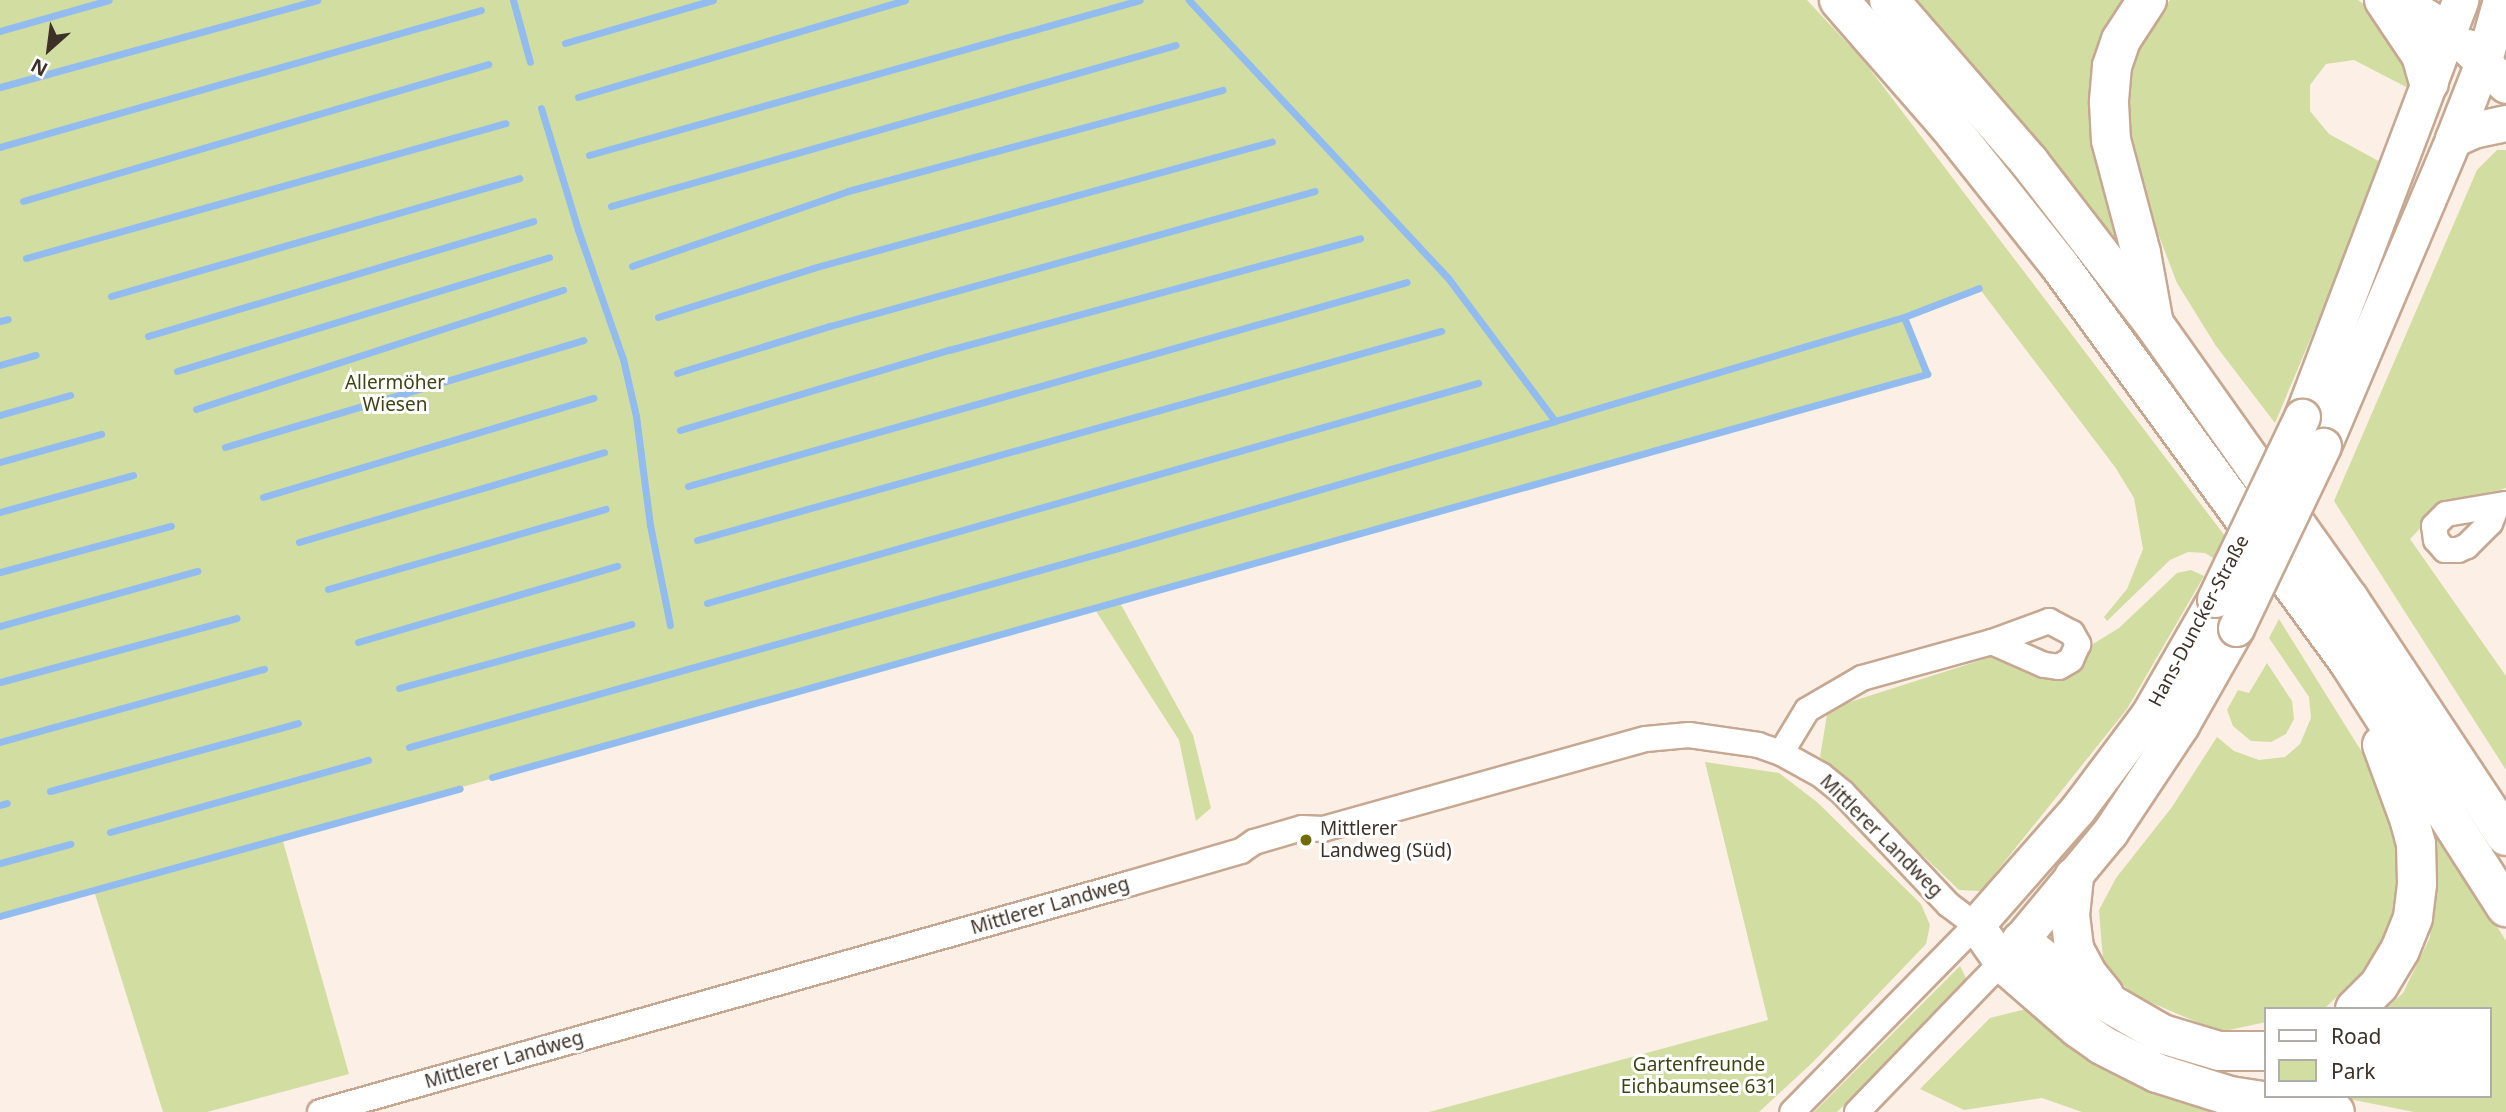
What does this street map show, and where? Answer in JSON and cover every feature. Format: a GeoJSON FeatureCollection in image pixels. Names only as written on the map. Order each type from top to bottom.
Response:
{"type":"FeatureCollection","features":[{"type":"Feature","properties":{"kind":"highway"},"geometry":{"type":"LineString","coordinates":[[1839,0],[1948,125],[2060,266],[2350,664],[2506,907]]}},
{"type":"Feature","properties":{"kind":"highway"},"geometry":{"type":"LineString","coordinates":[[1889,0],[2030,163],[2154,324],[2349,598],[2506,836]]}},
{"type":"Feature","properties":{"kind":"highway"},"geometry":{"type":"LineString","coordinates":[[2147,0],[2121,40],[2112,66],[2109,103],[2111,140],[2141,253],[2154,324]]}},
{"type":"Feature","properties":{"kind":"highway"},"geometry":{"type":"LineString","coordinates":[[2384,0],[2421,55],[2429,83]]}},
{"type":"Feature","properties":{"kind":"highway"},"geometry":{"type":"LineString","coordinates":[[2395,0],[2457,10]]}},
{"type":"Feature","properties":{"kind":"highway"},"geometry":{"type":"LineString","coordinates":[[2350,664],[2403,798],[2418,863],[2416,902],[2407,935],[2384,977],[2358,1007]]}},
{"type":"Feature","properties":{"kind":"highway"},"geometry":{"type":"LineString","coordinates":[[2074,877],[2070,915],[2074,949],[2088,975],[2112,1005]]}},
{"type":"Feature","properties":{"kind":"highway"},"geometry":{"type":"LineString","coordinates":[[2012,952],[2059,973],[2139,1023],[2181,1042],[2219,1051],[2264,1051]]}},
{"type":"Feature","properties":{"kind":"highway"},"geometry":{"type":"LineString","coordinates":[[2012,952],[2078,1028],[2124,1058],[2157,1073],[2230,1096],[2334,1112]]}},
{"type":"Feature","properties":{"kind":"street","name":"Hans-Duncker-Straße"},"geometry":{"type":"LineString","coordinates":[[1792,1112],[1976,925],[2077,810],[2149,714],[2215,599],[2302,417],[2457,10]]}},
{"type":"Feature","properties":{"kind":"street"},"geometry":{"type":"LineString","coordinates":[[2457,10],[2498,43]]}},
{"type":"Feature","properties":{"kind":"street","name":"Hans-Duncker-Straße"},"geometry":{"type":"LineString","coordinates":[[1857,1112],[2012,952],[2110,832],[2145,782],[2236,628],[2323,446],[2453,139],[2498,43]]}},
{"type":"Feature","properties":{"kind":"street"},"geometry":{"type":"LineString","coordinates":[[2453,139],[2473,130],[2506,123]]}},
{"type":"Feature","properties":{"kind":"street"},"geometry":{"type":"LineString","coordinates":[[1781,753],[1807,710],[1839,689],[1862,678],[1993,642]]}},
{"type":"Feature","properties":{"kind":"street","name":"Mittlerer Landweg"},"geometry":{"type":"LineString","coordinates":[[320,1112],[1128,884],[1241,851],[1254,842],[1302,828],[1323,829],[1646,739],[1713,736],[1781,753],[1821,775],[1843,793],[1950,905],[1976,925]]}},
{"type":"Feature","properties":{"kind":"street"},"geometry":{"type":"LineString","coordinates":[[1976,925],[2012,952]]}},
{"type":"Feature","properties":{"kind":"green space","name":"Allermöher Wiesen"},"geometry":{"type":"Polygon","coordinates":[[[0,0],[1807,0],[1863,60],[2225,536],[2213,558],[2205,553],[2188,552],[2170,560],[2107,621],[2104,617],[2127,589],[2143,549],[2134,498],[2115,467],[1979,288],[1904,317],[1927,374],[1119,601],[1193,735],[1211,808],[1196,821],[1179,740],[1094,608],[282,838],[349,1074],[207,1112],[163,1112],[94,891],[0,916],[0,0]]]}},
{"type":"Feature","properties":{"kind":"green space"},"geometry":{"type":"Polygon","coordinates":[[[1914,0],[2132,0],[2105,51],[2127,252],[1914,0]]]}},
{"type":"Feature","properties":{"kind":"green space"},"geometry":{"type":"Polygon","coordinates":[[[2170,0],[2358,0],[2402,29],[2412,90],[2354,60],[2326,64],[2310,85],[2310,111],[2329,134],[2384,164],[2275,423],[2216,346],[2177,283],[2136,176],[2125,83],[2136,39],[2170,0]]]}},
{"type":"Feature","properties":{"kind":"green space"},"geometry":{"type":"Polygon","coordinates":[[[2497,150],[2506,150],[2506,488],[2439,509],[2410,539],[2506,676],[2506,770],[2334,501],[2477,170],[2497,150]]]}},
{"type":"Feature","properties":{"kind":"green space"},"geometry":{"type":"Polygon","coordinates":[[[2191,570],[2204,576],[2127,709],[1981,891],[1959,890],[1820,757],[1828,709],[1994,656],[2041,678],[2075,668],[2088,647],[2119,628],[2177,573],[2191,570]]]}},
{"type":"Feature","properties":{"kind":"green space"},"geometry":{"type":"Polygon","coordinates":[[[2279,619],[2388,794],[2401,872],[2389,932],[2360,974],[2326,1007],[2264,1007],[2264,1022],[2220,1032],[2131,994],[2103,960],[2099,910],[2116,878],[2172,807],[2217,737],[2234,751],[2259,760],[2285,757],[2300,744],[2311,718],[2309,697],[2269,638],[2279,619]]]}},
{"type":"Feature","properties":{"kind":"green space"},"geometry":{"type":"Polygon","coordinates":[[[2267,663],[2292,701],[2294,719],[2286,734],[2271,742],[2251,741],[2233,726],[2227,710],[2238,690],[2249,693],[2267,663]]]}},
{"type":"Feature","properties":{"kind":"green space","name":"Gartenfreunde Eichbaumsee 631"},"geometry":{"type":"Polygon","coordinates":[[[1705,762],[1779,773],[1817,802],[1921,904],[1930,925],[1926,944],[1813,1062],[1759,1112],[1429,1112],[1768,1020],[1705,762]]]}},
{"type":"Feature","properties":{"kind":"green space"},"geometry":{"type":"Polygon","coordinates":[[[2430,818],[2506,941],[2506,1112],[2414,1112],[2344,1098],[2492,1098],[2492,1007],[2388,1007],[2403,993],[2430,937],[2435,878],[2430,818]]]}},
{"type":"Feature","properties":{"kind":"green space"},"geometry":{"type":"Polygon","coordinates":[[[1960,966],[1967,980],[1873,1077],[1837,1112],[1814,1112],[1960,966]]]}},
{"type":"Feature","properties":{"kind":"green space"},"geometry":{"type":"Polygon","coordinates":[[[2026,1009],[2127,1076],[2234,1112],[2082,1112],[2042,1098],[1964,1110],[1920,1089],[1990,1018],[2026,1009]]]}},
{"type":"Feature","properties":{"kind":"waterway"},"geometry":{"type":"LineString","coordinates":[[0,31],[109,0]]}},
{"type":"Feature","properties":{"kind":"waterway"},"geometry":{"type":"LineString","coordinates":[[0,87],[317,0]]}},
{"type":"Feature","properties":{"kind":"waterway"},"geometry":{"type":"LineString","coordinates":[[513,0],[530,62]]}},
{"type":"Feature","properties":{"kind":"waterway"},"geometry":{"type":"LineString","coordinates":[[565,43],[713,0]]}},
{"type":"Feature","properties":{"kind":"waterway"},"geometry":{"type":"LineString","coordinates":[[578,97],[905,0]]}},
{"type":"Feature","properties":{"kind":"waterway"},"geometry":{"type":"LineString","coordinates":[[589,155],[1140,0]]}},
{"type":"Feature","properties":{"kind":"waterway"},"geometry":{"type":"LineString","coordinates":[[409,747],[1122,547],[1555,421],[1448,278],[1189,0]]}},
{"type":"Feature","properties":{"kind":"waterway"},"geometry":{"type":"LineString","coordinates":[[0,147],[481,10]]}},
{"type":"Feature","properties":{"kind":"waterway"},"geometry":{"type":"LineString","coordinates":[[611,206],[1176,45]]}},
{"type":"Feature","properties":{"kind":"waterway"},"geometry":{"type":"LineString","coordinates":[[23,201],[488,64]]}},
{"type":"Feature","properties":{"kind":"waterway"},"geometry":{"type":"LineString","coordinates":[[632,266],[848,191],[1223,90]]}},
{"type":"Feature","properties":{"kind":"waterway"},"geometry":{"type":"LineString","coordinates":[[541,108],[578,230],[623,359],[636,416],[650,525],[670,625]]}},
{"type":"Feature","properties":{"kind":"waterway"},"geometry":{"type":"LineString","coordinates":[[26,258],[505,123]]}},
{"type":"Feature","properties":{"kind":"waterway"},"geometry":{"type":"LineString","coordinates":[[658,317],[813,268],[1272,142]]}},
{"type":"Feature","properties":{"kind":"waterway"},"geometry":{"type":"LineString","coordinates":[[111,296],[519,178]]}},
{"type":"Feature","properties":{"kind":"waterway"},"geometry":{"type":"LineString","coordinates":[[677,373],[830,326],[1315,191]]}},
{"type":"Feature","properties":{"kind":"waterway"},"geometry":{"type":"LineString","coordinates":[[148,336],[533,221]]}},
{"type":"Feature","properties":{"kind":"waterway"},"geometry":{"type":"LineString","coordinates":[[680,430],[949,350],[1360,238]]}},
{"type":"Feature","properties":{"kind":"waterway"},"geometry":{"type":"LineString","coordinates":[[177,371],[549,257]]}},
{"type":"Feature","properties":{"kind":"waterway"},"geometry":{"type":"LineString","coordinates":[[688,486],[1407,282]]}},
{"type":"Feature","properties":{"kind":"waterway"},"geometry":{"type":"LineString","coordinates":[[492,777],[1927,374],[1904,317],[1979,288]]}},
{"type":"Feature","properties":{"kind":"waterway"},"geometry":{"type":"LineString","coordinates":[[196,409],[563,290]]}},
{"type":"Feature","properties":{"kind":"waterway"},"geometry":{"type":"LineString","coordinates":[[1555,421],[1904,317]]}},
{"type":"Feature","properties":{"kind":"waterway"},"geometry":{"type":"LineString","coordinates":[[0,321],[8,319]]}},
{"type":"Feature","properties":{"kind":"waterway"},"geometry":{"type":"LineString","coordinates":[[697,540],[1441,331]]}},
{"type":"Feature","properties":{"kind":"waterway"},"geometry":{"type":"LineString","coordinates":[[225,447],[583,340]]}},
{"type":"Feature","properties":{"kind":"waterway"},"geometry":{"type":"LineString","coordinates":[[0,365],[36,355]]}},
{"type":"Feature","properties":{"kind":"waterway"},"geometry":{"type":"LineString","coordinates":[[707,603],[1478,383]]}},
{"type":"Feature","properties":{"kind":"waterway"},"geometry":{"type":"LineString","coordinates":[[0,415],[70,395]]}},
{"type":"Feature","properties":{"kind":"waterway"},"geometry":{"type":"LineString","coordinates":[[263,497],[594,398]]}},
{"type":"Feature","properties":{"kind":"waterway"},"geometry":{"type":"LineString","coordinates":[[0,462],[101,434]]}},
{"type":"Feature","properties":{"kind":"waterway"},"geometry":{"type":"LineString","coordinates":[[299,542],[604,452]]}},
{"type":"Feature","properties":{"kind":"waterway"},"geometry":{"type":"LineString","coordinates":[[0,512],[133,475]]}},
{"type":"Feature","properties":{"kind":"waterway"},"geometry":{"type":"LineString","coordinates":[[328,589],[606,509]]}},
{"type":"Feature","properties":{"kind":"waterway"},"geometry":{"type":"LineString","coordinates":[[0,572],[171,526]]}},
{"type":"Feature","properties":{"kind":"waterway"},"geometry":{"type":"LineString","coordinates":[[358,642],[617,566]]}},
{"type":"Feature","properties":{"kind":"waterway"},"geometry":{"type":"LineString","coordinates":[[0,626],[197,571]]}},
{"type":"Feature","properties":{"kind":"waterway"},"geometry":{"type":"LineString","coordinates":[[0,682],[237,618]]}},
{"type":"Feature","properties":{"kind":"waterway"},"geometry":{"type":"LineString","coordinates":[[399,688],[631,624]]}},
{"type":"Feature","properties":{"kind":"waterway"},"geometry":{"type":"LineString","coordinates":[[0,742],[264,669]]}},
{"type":"Feature","properties":{"kind":"waterway"},"geometry":{"type":"LineString","coordinates":[[50,791],[298,723]]}},
{"type":"Feature","properties":{"kind":"waterway"},"geometry":{"type":"LineString","coordinates":[[110,832],[368,760]]}},
{"type":"Feature","properties":{"kind":"waterway"},"geometry":{"type":"LineString","coordinates":[[0,916],[460,788]]}},
{"type":"Feature","properties":{"kind":"waterway"},"geometry":{"type":"LineString","coordinates":[[0,805],[7,803]]}},
{"type":"Feature","properties":{"kind":"waterway"},"geometry":{"type":"LineString","coordinates":[[0,863],[70,844]]}},
{"type":"Feature","properties":{"kind":"place","name":"Mittlerer Landweg (Süd)"},"geometry":{"type":"Point","coordinates":[1306,840]}}]}
